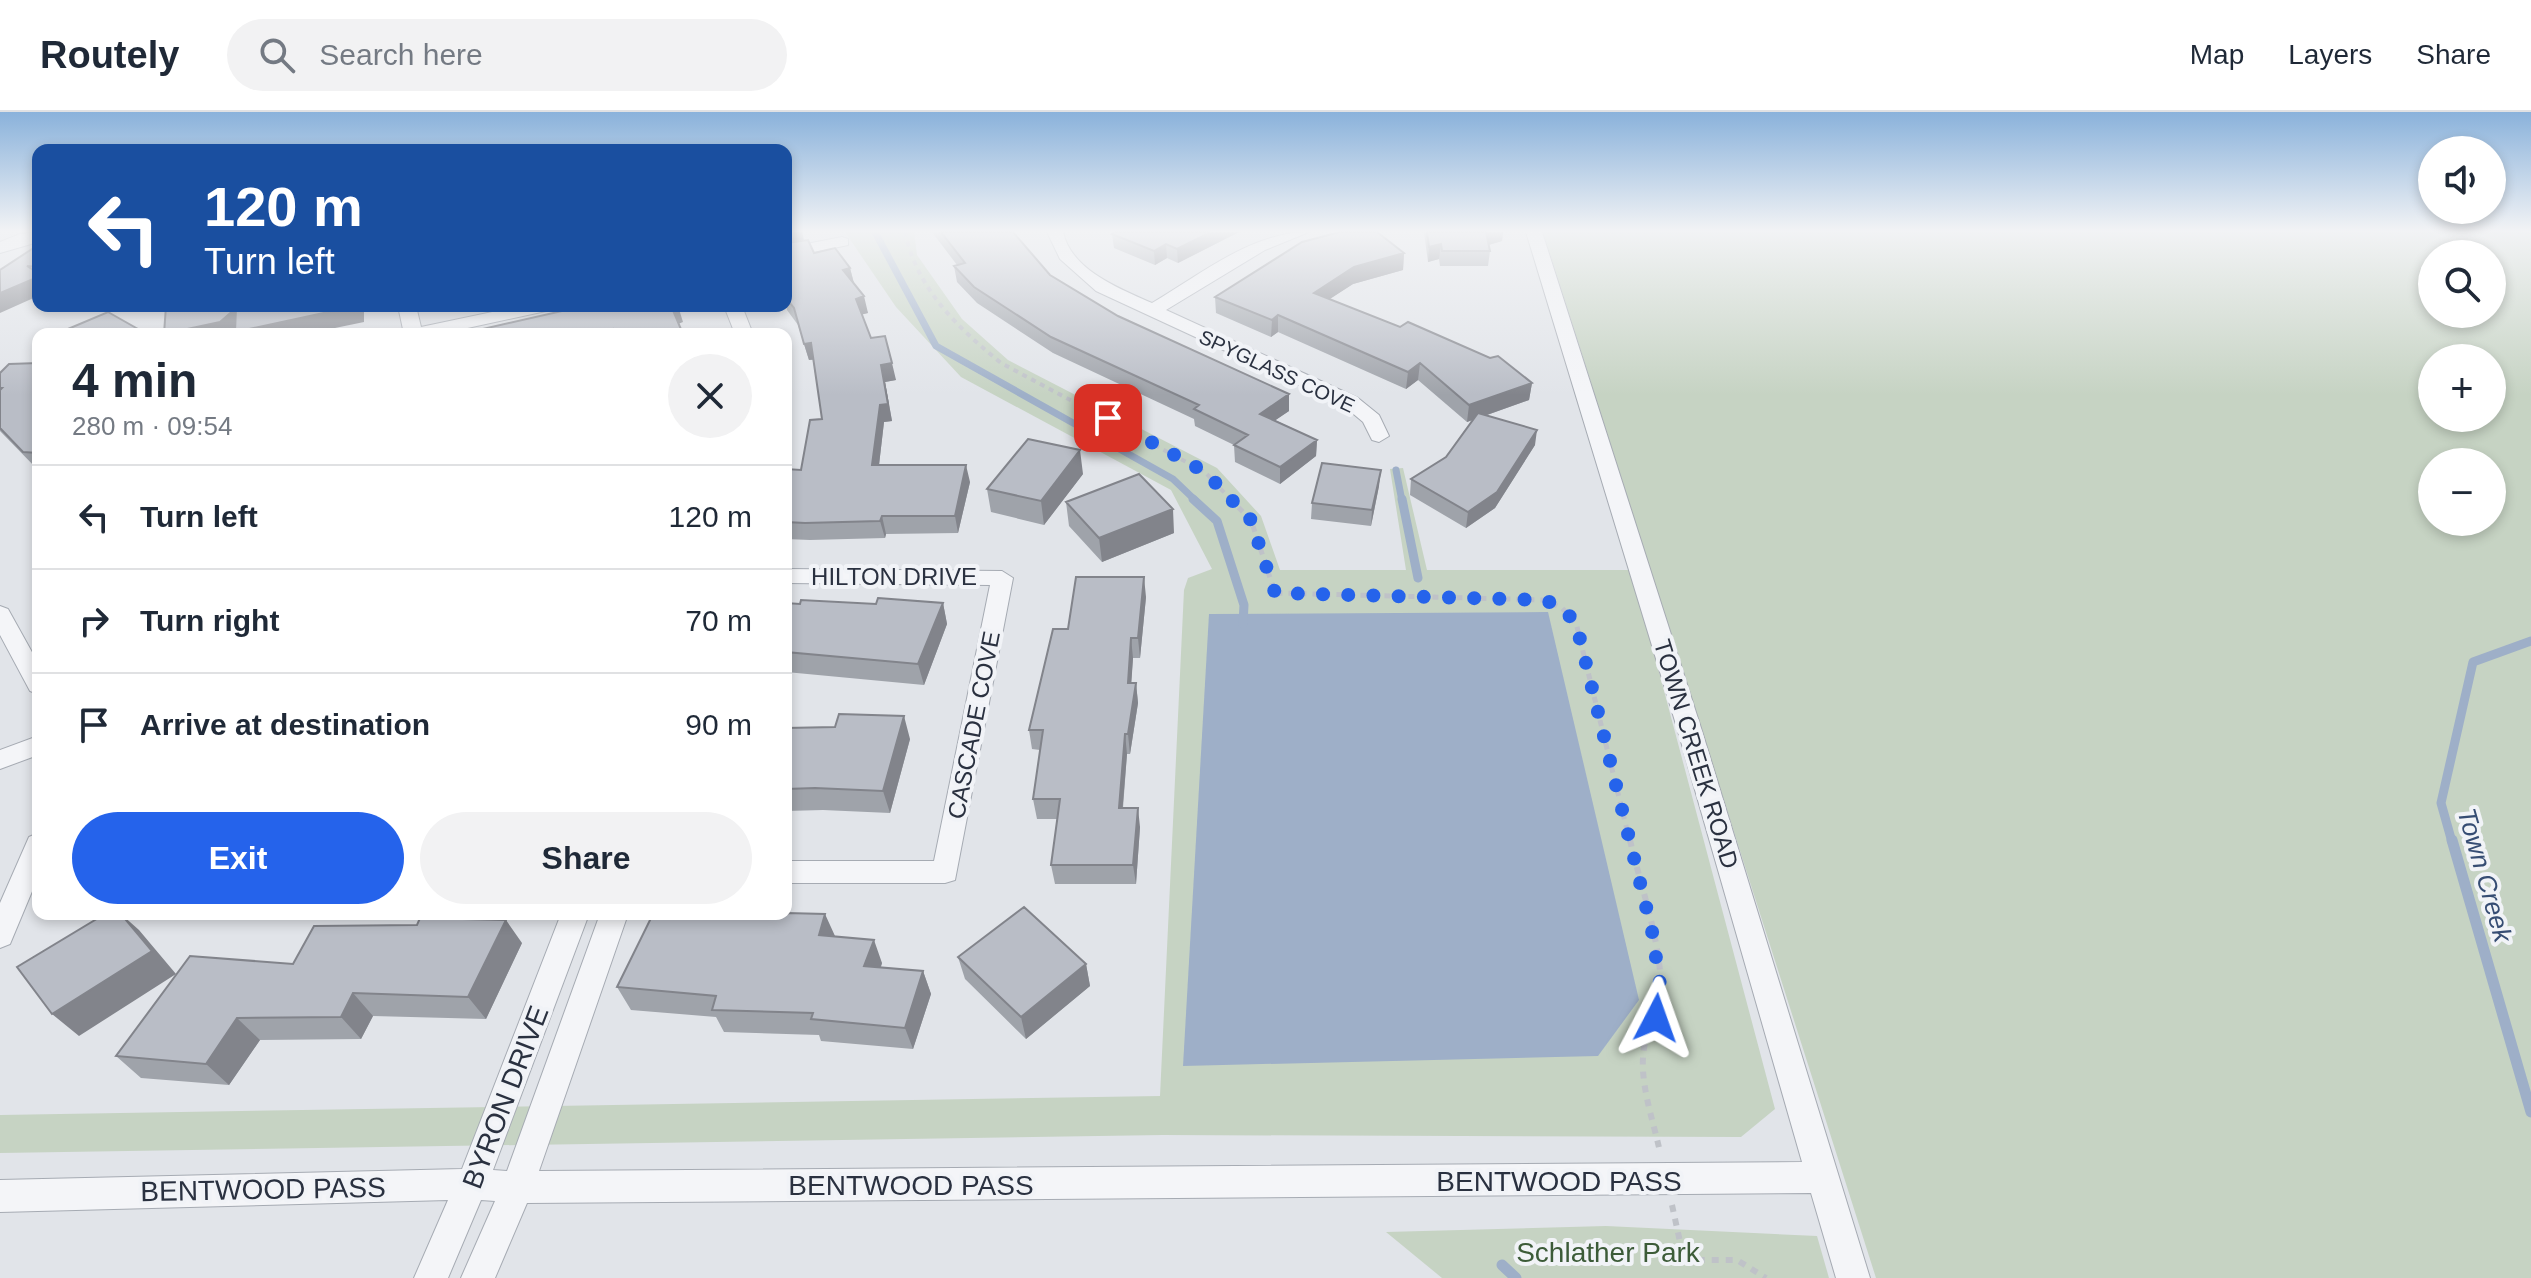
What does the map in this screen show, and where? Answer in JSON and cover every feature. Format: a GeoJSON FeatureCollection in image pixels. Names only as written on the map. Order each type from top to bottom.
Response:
{"type":"FeatureCollection","features":[{"type":"Feature","properties":{"kind":"street","name":"SPYGLASS COVE"},"geometry":{"type":"LineString","coordinates":[[1101,286],[1150,312],[1351,402],[1372,419],[1379,436]]}},
{"type":"Feature","properties":{"kind":"street"},"geometry":{"type":"LineString","coordinates":[[1150,312],[1193,286]]}},
{"type":"Feature","properties":{"kind":"street","name":"TOWN CREEK ROAD"},"geometry":{"type":"LineString","coordinates":[[1551,286],[1690,731],[1853,1278]]}},
{"type":"Feature","properties":{"kind":"street"},"geometry":{"type":"LineString","coordinates":[[442,328],[518,312]]}},
{"type":"Feature","properties":{"kind":"street","name":"HILTON DRIVE"},"geometry":{"type":"LineString","coordinates":[[792,576],[1002,578]]}},
{"type":"Feature","properties":{"kind":"street","name":"CASCADE COVE"},"geometry":{"type":"LineString","coordinates":[[792,872],[945,872],[1002,578]]}},
{"type":"Feature","properties":{"kind":"street"},"geometry":{"type":"LineString","coordinates":[[0,614],[32,674]]}},
{"type":"Feature","properties":{"kind":"street"},"geometry":{"type":"LineString","coordinates":[[0,760],[32,747]]}},
{"type":"Feature","properties":{"kind":"street"},"geometry":{"type":"LineString","coordinates":[[0,936],[32,859]]}},
{"type":"Feature","properties":{"kind":"street","name":"BYRON DRIVE"},"geometry":{"type":"LineString","coordinates":[[431,1278],[472,1184],[573,920]]}},
{"type":"Feature","properties":{"kind":"street","name":"BYRON DRIVE"},"geometry":{"type":"LineString","coordinates":[[478,1278],[517,1187],[612,920]]}},
{"type":"Feature","properties":{"kind":"street","name":"BENTWOOD PASS"},"geometry":{"type":"LineString","coordinates":[[0,1196],[472,1184],[517,1187],[1666,1181],[1822,1177]]}},
{"type":"Feature","properties":{"kind":"path"},"geometry":{"type":"LineString","coordinates":[[927,286],[970,339],[1001,363],[1205,472],[1251,520],[1275,593],[1545,600],[1562,608],[1576,623],[1652,931],[1661,991],[1656,1018],[1645,1043],[1643,1070],[1684,1260],[1737,1260],[1766,1278]]}},
{"type":"Feature","properties":{"kind":"green space"},"geometry":{"type":"Polygon","coordinates":[[[882,286],[939,286],[962,319],[1008,360],[1217,468],[1261,516],[1280,570],[1406,570],[1390,469],[1403,468],[1427,570],[1632,570],[1775,1109],[1741,1137],[1163,1135],[0,1153],[0,1115],[1160,1096],[1184,590],[1188,578],[1212,569],[1171,490],[961,377],[896,307],[882,286]]]}},
{"type":"Feature","properties":{"kind":"green space"},"geometry":{"type":"Polygon","coordinates":[[[1560,286],[2418,286],[2418,328],[2506,328],[2506,286],[2531,286],[2531,1278],[1876,1278],[1560,286]]]}},
{"type":"Feature","properties":{"kind":"green space","name":"Schlather Park"},"geometry":{"type":"Polygon","coordinates":[[[1606,1226],[1817,1236],[1829,1278],[1442,1278],[1386,1232],[1606,1226]]]}},
{"type":"Feature","properties":{"kind":"water"},"geometry":{"type":"Polygon","coordinates":[[[1548,612],[1639,1000],[1598,1056],[1183,1066],[1209,614],[1548,612]]]}},
{"type":"Feature","properties":{"kind":"building"},"geometry":{"type":"Polygon","coordinates":[[[0,286],[16,286],[0,293],[0,286]]]}},
{"type":"Feature","properties":{"kind":"building"},"geometry":{"type":"Polygon","coordinates":[[[792,286],[856,286],[864,296],[856,299],[871,338],[885,336],[892,363],[881,365],[888,404],[880,405],[872,465],[966,465],[955,516],[882,516],[880,521],[792,522],[792,469],[801,470],[810,420],[822,419],[811,343],[804,344],[794,308],[792,286]]]}},
{"type":"Feature","properties":{"kind":"building"},"geometry":{"type":"Polygon","coordinates":[[[1069,286],[1118,316],[1289,394],[1260,414],[1317,440],[1280,467],[1234,445],[1248,435],[1194,409],[1199,405],[1051,337],[974,287],[1069,286]]]}},
{"type":"Feature","properties":{"kind":"building"},"geometry":{"type":"Polygon","coordinates":[[[1232,286],[1324,286],[1314,293],[1400,327],[1408,322],[1490,358],[1498,356],[1532,383],[1469,405],[1420,363],[1408,372],[1278,315],[1272,320],[1215,297],[1232,286]]]}},
{"type":"Feature","properties":{"kind":"building"},"geometry":{"type":"Polygon","coordinates":[[[108,312],[136,328],[70,328],[108,312]]]}},
{"type":"Feature","properties":{"kind":"building"},"geometry":{"type":"Polygon","coordinates":[[[166,312],[231,312],[220,322],[192,328],[164,328],[166,312]]]}},
{"type":"Feature","properties":{"kind":"building"},"geometry":{"type":"Polygon","coordinates":[[[236,312],[328,312],[254,328],[235,328],[236,312]]]}},
{"type":"Feature","properties":{"kind":"building"},"geometry":{"type":"Polygon","coordinates":[[[558,312],[674,312],[680,328],[487,328],[558,312]]]}},
{"type":"Feature","properties":{"kind":"building"},"geometry":{"type":"Polygon","coordinates":[[[32,363],[32,453],[23,452],[0,428],[0,373],[9,364],[32,363]]]}},
{"type":"Feature","properties":{"kind":"building"},"geometry":{"type":"Polygon","coordinates":[[[1478,413],[1537,430],[1497,492],[1468,512],[1411,479],[1446,457],[1478,413]]]}},
{"type":"Feature","properties":{"kind":"building"},"geometry":{"type":"Polygon","coordinates":[[[1028,439],[1080,450],[1041,501],[987,489],[1028,439]]]}},
{"type":"Feature","properties":{"kind":"building"},"geometry":{"type":"Polygon","coordinates":[[[1322,463],[1381,470],[1372,510],[1312,503],[1322,463]]]}},
{"type":"Feature","properties":{"kind":"building"},"geometry":{"type":"Polygon","coordinates":[[[1139,474],[1173,509],[1099,538],[1066,502],[1139,474]]]}},
{"type":"Feature","properties":{"kind":"building"},"geometry":{"type":"Polygon","coordinates":[[[1076,577],[1144,577],[1138,638],[1131,638],[1128,683],[1136,683],[1128,734],[1125,734],[1119,808],[1138,808],[1133,865],[1051,865],[1060,799],[1033,799],[1043,730],[1029,730],[1053,629],[1068,629],[1076,577]]]}},
{"type":"Feature","properties":{"kind":"building"},"geometry":{"type":"Polygon","coordinates":[[[878,598],[943,603],[918,664],[792,653],[792,603],[800,604],[801,600],[876,604],[878,598]]]}},
{"type":"Feature","properties":{"kind":"building"},"geometry":{"type":"Polygon","coordinates":[[[839,714],[904,716],[883,791],[792,789],[792,728],[835,727],[839,714]]]}},
{"type":"Feature","properties":{"kind":"building"},"geometry":{"type":"Polygon","coordinates":[[[1024,907],[1086,964],[1021,1017],[958,957],[1024,907]]]}},
{"type":"Feature","properties":{"kind":"building"},"geometry":{"type":"Polygon","coordinates":[[[792,913],[825,914],[819,935],[874,940],[864,966],[923,971],[905,1028],[811,1019],[813,1013],[712,1010],[716,996],[617,987],[650,920],[792,920],[792,913]]]}},
{"type":"Feature","properties":{"kind":"building"},"geometry":{"type":"Polygon","coordinates":[[[95,920],[126,920],[152,951],[52,1014],[17,967],[95,920]]]}},
{"type":"Feature","properties":{"kind":"building"},"geometry":{"type":"Polygon","coordinates":[[[419,920],[506,920],[468,997],[353,993],[341,1017],[237,1018],[206,1064],[116,1056],[190,956],[293,964],[314,926],[417,925],[419,920]]]}},
{"type":"Feature","properties":{"kind":"waterway"},"geometry":{"type":"LineString","coordinates":[[904,286],[936,346],[1173,479],[1196,501]]}},
{"type":"Feature","properties":{"kind":"waterway"},"geometry":{"type":"LineString","coordinates":[[1396,470],[1402,501]]}},
{"type":"Feature","properties":{"kind":"waterway"},"geometry":{"type":"LineString","coordinates":[[1193,499],[1217,521],[1244,605],[1243,624]]}},
{"type":"Feature","properties":{"kind":"waterway"},"geometry":{"type":"LineString","coordinates":[[1402,499],[1418,578]]}},
{"type":"Feature","properties":{"kind":"waterway","name":"Town Creek"},"geometry":{"type":"LineString","coordinates":[[2452,842],[2441,803],[2473,662],[2531,641]]}},
{"type":"Feature","properties":{"kind":"waterway","name":"Town Creek"},"geometry":{"type":"LineString","coordinates":[[2452,840],[2531,1112]]}},
{"type":"Feature","properties":{"kind":"waterway"},"geometry":{"type":"LineString","coordinates":[[1502,1265],[1516,1278]]}},
{"type":"Feature","properties":{"kind":"route"},"geometry":{"type":"LineString","coordinates":[[1108,418],[1205,472],[1251,520],[1275,593],[1545,600],[1562,608],[1576,623],[1652,931],[1661,991],[1656,1018]]}}]}
